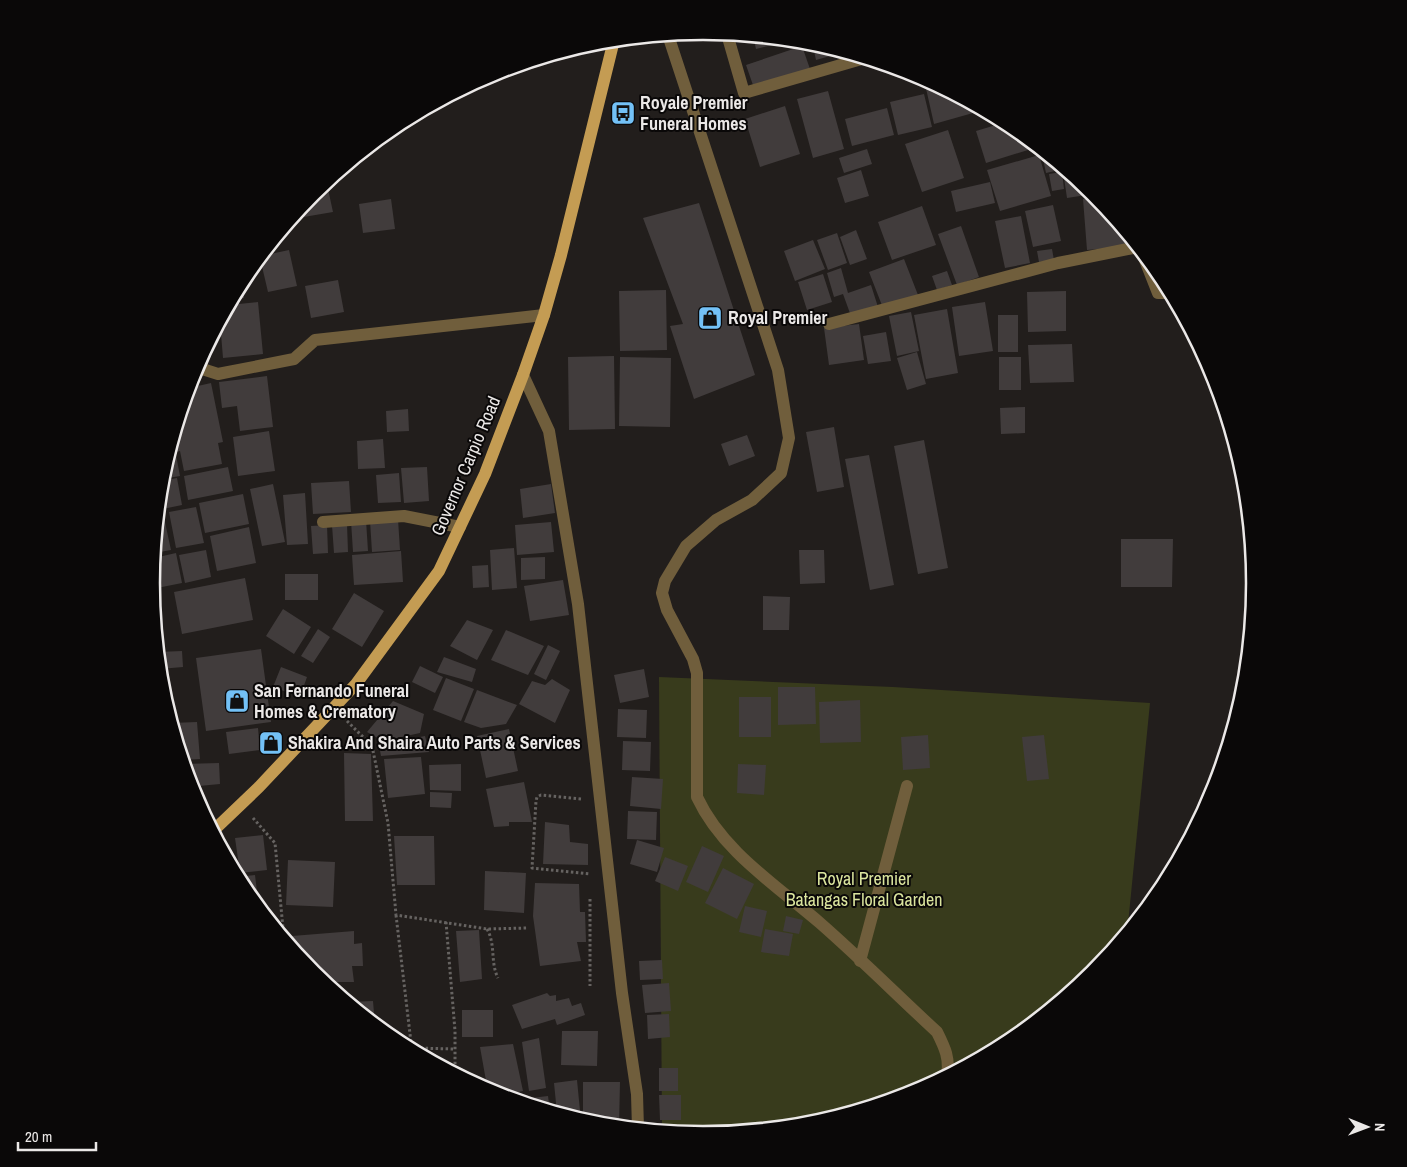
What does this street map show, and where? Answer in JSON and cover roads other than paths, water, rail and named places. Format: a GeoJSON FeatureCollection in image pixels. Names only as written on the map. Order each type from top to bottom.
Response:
{"type":"FeatureCollection","features":[{"type":"Feature","properties":{"kind":"main road","name":"Governor Carpio Road"},"geometry":{"type":"LineString","coordinates":[[217,827],[356,684],[439,571],[485,474],[544,315],[561,255],[612,48]]}},
{"type":"Feature","properties":{"kind":"street"},"geometry":{"type":"LineString","coordinates":[[670,41],[778,370],[789,438],[781,473],[752,500],[716,520],[686,546],[665,581],[662,593],[667,610],[693,659],[696,673],[696,797],[718,829],[744,860],[821,924],[937,1032],[945,1047],[948,1069]]}},
{"type":"Feature","properties":{"kind":"street"},"geometry":{"type":"LineString","coordinates":[[729,41],[744,93],[853,62]]}},
{"type":"Feature","properties":{"kind":"street"},"geometry":{"type":"LineString","coordinates":[[829,324],[1058,263],[1131,248]]}},
{"type":"Feature","properties":{"kind":"street"},"geometry":{"type":"LineString","coordinates":[[1152,277],[1158,293],[1162,293]]}},
{"type":"Feature","properties":{"kind":"street"},"geometry":{"type":"LineString","coordinates":[[204,370],[218,374],[294,359],[314,340],[544,315]]}},
{"type":"Feature","properties":{"kind":"street"},"geometry":{"type":"LineString","coordinates":[[523,375],[549,430],[578,604],[620,975],[637,1094],[638,1123]]}},
{"type":"Feature","properties":{"kind":"street"},"geometry":{"type":"LineString","coordinates":[[323,522],[404,516],[460,527]]}},
{"type":"Feature","properties":{"kind":"street"},"geometry":{"type":"LineString","coordinates":[[860,961],[908,786]]}},
{"type":"Feature","properties":{"kind":"place","name":"Royale Premier Funeral Homes"},"geometry":{"type":"Point","coordinates":[623,113]}},
{"type":"Feature","properties":{"kind":"place","name":"Royal Premier"},"geometry":{"type":"Point","coordinates":[710,318]}},
{"type":"Feature","properties":{"kind":"place","name":"San Fernando Funeral Homes & Crematory"},"geometry":{"type":"Point","coordinates":[237,701]}},
{"type":"Feature","properties":{"kind":"place","name":"Shakira And Shaira Auto Parts & Services"},"geometry":{"type":"Point","coordinates":[271,743]}},
{"type":"Feature","properties":{"kind":"park label","name":"Royal Premier Batangas Floral Garden"},"geometry":{"type":"Point","coordinates":[864,890]}}]}
